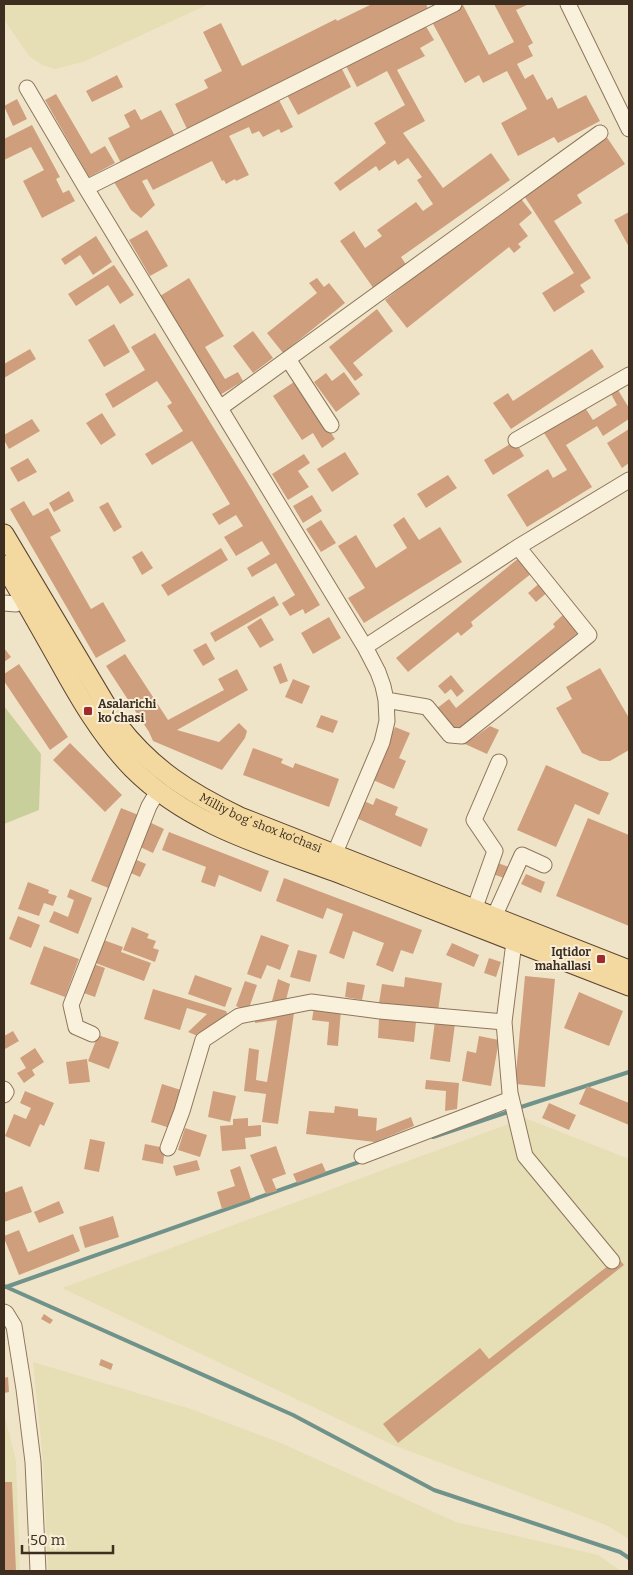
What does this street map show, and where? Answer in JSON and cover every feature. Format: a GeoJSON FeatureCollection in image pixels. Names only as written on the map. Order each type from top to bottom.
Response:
{"type":"FeatureCollection","features":[{"type":"Feature","properties":{"kind":"main road","name":"Milliy bog‘ shox ko‘chasi"},"geometry":{"type":"LineString","coordinates":[[4,534],[31,595],[96,723],[122,757],[158,791],[194,815],[232,834],[331,870],[629,986]]}},
{"type":"Feature","properties":{"kind":"main road","name":"Milliy bog‘ shox ko‘chasi"},"geometry":{"type":"LineString","coordinates":[[4,566],[31,595],[128,738],[150,761],[168,776],[212,803],[240,817],[629,970]]}},
{"type":"Feature","properties":{"kind":"street"},"geometry":{"type":"LineString","coordinates":[[86,188],[454,4]]}},
{"type":"Feature","properties":{"kind":"street"},"geometry":{"type":"LineString","coordinates":[[568,4],[629,129]]}},
{"type":"Feature","properties":{"kind":"street"},"geometry":{"type":"LineString","coordinates":[[27,88],[365,647],[378,672],[386,700],[385,731],[334,855]]}},
{"type":"Feature","properties":{"kind":"street"},"geometry":{"type":"LineString","coordinates":[[220,408],[600,133]]}},
{"type":"Feature","properties":{"kind":"street"},"geometry":{"type":"LineString","coordinates":[[288,359],[331,425]]}},
{"type":"Feature","properties":{"kind":"street"},"geometry":{"type":"LineString","coordinates":[[516,440],[629,375]]}},
{"type":"Feature","properties":{"kind":"street"},"geometry":{"type":"LineString","coordinates":[[365,647],[518,548],[629,480]]}},
{"type":"Feature","properties":{"kind":"street"},"geometry":{"type":"LineString","coordinates":[[386,700],[427,707],[450,735],[462,736],[589,635],[518,548]]}},
{"type":"Feature","properties":{"kind":"street"},"geometry":{"type":"LineString","coordinates":[[4,603],[16,604],[31,595]]}},
{"type":"Feature","properties":{"kind":"street"},"geometry":{"type":"LineString","coordinates":[[474,910],[495,850],[474,820],[499,762]]}},
{"type":"Feature","properties":{"kind":"street"},"geometry":{"type":"LineString","coordinates":[[92,1034],[76,1027],[71,1005],[149,806],[158,791]]}},
{"type":"Feature","properties":{"kind":"street"},"geometry":{"type":"LineString","coordinates":[[494,917],[522,855],[544,865]]}},
{"type":"Feature","properties":{"kind":"street"},"geometry":{"type":"LineString","coordinates":[[514,942],[504,1022],[513,1106],[525,1156],[612,1261]]}},
{"type":"Feature","properties":{"kind":"street"},"geometry":{"type":"LineString","coordinates":[[168,1148],[182,1110],[202,1040],[239,1016],[311,1002],[380,1011],[504,1022]]}},
{"type":"Feature","properties":{"kind":"street"},"geometry":{"type":"LineString","coordinates":[[4,1089],[6,1092],[4,1095]]}},
{"type":"Feature","properties":{"kind":"street"},"geometry":{"type":"LineString","coordinates":[[362,1156],[513,1106]]}},
{"type":"Feature","properties":{"kind":"street"},"geometry":{"type":"LineString","coordinates":[[4,1312],[14,1326],[25,1398],[33,1462],[38,1571]]}},
{"type":"Feature","properties":{"kind":"shaded area"},"geometry":{"type":"Polygon","coordinates":[[[4,4],[209,4],[83,62],[55,69],[42,65],[29,56],[4,20],[4,4]]]}},
{"type":"Feature","properties":{"kind":"shaded area"},"geometry":{"type":"Polygon","coordinates":[[[525,1118],[629,1159],[629,1539],[606,1525],[393,1445],[62,1288],[525,1118]]]}},
{"type":"Feature","properties":{"kind":"shaded area"},"geometry":{"type":"Polygon","coordinates":[[[33,1362],[191,1409],[283,1444],[456,1522],[598,1555],[621,1571],[48,1571],[43,1460],[33,1362]]]}},
{"type":"Feature","properties":{"kind":"shaded area"},"geometry":{"type":"Polygon","coordinates":[[[4,1414],[16,1461],[20,1571],[4,1571],[4,1414]]]}},
{"type":"Feature","properties":{"kind":"green space"},"geometry":{"type":"Polygon","coordinates":[[[4,706],[41,754],[39,810],[4,824],[4,706]]]}},
{"type":"Feature","properties":{"kind":"building"},"geometry":{"type":"Polygon","coordinates":[[[372,4],[426,4],[428,9],[187,129],[175,104],[208,88],[204,80],[222,71],[203,32],[221,23],[242,66],[336,19],[337,21],[372,4]]]}},
{"type":"Feature","properties":{"kind":"building"},"geometry":{"type":"Polygon","coordinates":[[[494,4],[529,4],[516,10],[533,43],[528,46],[533,56],[517,64],[525,79],[533,74],[547,100],[552,97],[558,109],[586,95],[600,121],[558,143],[554,137],[518,156],[501,123],[527,109],[507,71],[483,83],[479,75],[465,83],[432,22],[463,5],[489,55],[514,42],[494,4]]]}},
{"type":"Feature","properties":{"kind":"building"},"geometry":{"type":"Polygon","coordinates":[[[424,23],[434,40],[420,48],[425,56],[397,70],[425,121],[403,133],[443,188],[491,153],[510,180],[401,257],[407,266],[374,289],[340,241],[354,231],[365,248],[382,236],[377,230],[416,202],[423,211],[433,204],[417,180],[422,177],[408,158],[398,165],[395,160],[379,171],[376,166],[340,191],[334,183],[386,143],[374,123],[405,105],[387,71],[357,87],[346,66],[424,23]]]}},
{"type":"Feature","properties":{"kind":"building"},"geometry":{"type":"Polygon","coordinates":[[[341,67],[351,87],[298,115],[287,95],[341,67]]]}},
{"type":"Feature","properties":{"kind":"building"},"geometry":{"type":"Polygon","coordinates":[[[117,75],[123,87],[92,102],[86,91],[117,75]]]}},
{"type":"Feature","properties":{"kind":"building"},"geometry":{"type":"Polygon","coordinates":[[[56,94],[91,154],[105,146],[115,163],[89,177],[45,100],[56,94]]]}},
{"type":"Feature","properties":{"kind":"building"},"geometry":{"type":"Polygon","coordinates":[[[278,98],[293,127],[281,133],[279,129],[263,137],[259,131],[252,134],[249,127],[229,136],[249,175],[226,184],[224,180],[222,181],[212,161],[153,190],[147,179],[142,181],[155,205],[141,218],[131,210],[114,182],[278,98]]]}},
{"type":"Feature","properties":{"kind":"building"},"geometry":{"type":"Polygon","coordinates":[[[17,99],[27,119],[13,126],[4,106],[17,99]]]}},
{"type":"Feature","properties":{"kind":"building"},"geometry":{"type":"Polygon","coordinates":[[[135,109],[141,120],[161,110],[175,136],[121,163],[108,138],[130,127],[124,115],[135,109]]]}},
{"type":"Feature","properties":{"kind":"building"},"geometry":{"type":"Polygon","coordinates":[[[32,125],[60,177],[56,179],[63,193],[69,190],[75,201],[42,218],[23,181],[44,170],[31,147],[4,160],[4,139],[32,125]]]}},
{"type":"Feature","properties":{"kind":"building"},"geometry":{"type":"Polygon","coordinates":[[[606,136],[625,164],[577,195],[582,203],[554,221],[591,278],[580,285],[585,292],[554,312],[542,293],[574,273],[521,191],[606,136]]]}},
{"type":"Feature","properties":{"kind":"building"},"geometry":{"type":"Polygon","coordinates":[[[518,195],[532,213],[519,224],[528,236],[518,244],[521,247],[514,253],[509,247],[407,328],[385,300],[518,195]]]}},
{"type":"Feature","properties":{"kind":"building"},"geometry":{"type":"Polygon","coordinates":[[[629,212],[629,247],[614,220],[629,212]]]}},
{"type":"Feature","properties":{"kind":"building"},"geometry":{"type":"Polygon","coordinates":[[[147,230],[168,266],[150,276],[129,240],[147,230]]]}},
{"type":"Feature","properties":{"kind":"building"},"geometry":{"type":"Polygon","coordinates":[[[96,236],[112,262],[93,275],[80,255],[65,265],[61,259],[96,236]]]}},
{"type":"Feature","properties":{"kind":"building"},"geometry":{"type":"Polygon","coordinates":[[[114,265],[134,295],[120,304],[108,285],[76,306],[68,294],[114,265]]]}},
{"type":"Feature","properties":{"kind":"building"},"geometry":{"type":"Polygon","coordinates":[[[189,278],[224,336],[205,347],[225,379],[238,372],[243,381],[220,395],[160,296],[189,278]]]}},
{"type":"Feature","properties":{"kind":"building"},"geometry":{"type":"Polygon","coordinates":[[[317,278],[324,287],[329,283],[345,303],[283,353],[267,333],[317,293],[309,283],[317,278]]]}},
{"type":"Feature","properties":{"kind":"building"},"geometry":{"type":"Polygon","coordinates":[[[377,309],[393,331],[353,363],[363,375],[355,381],[329,347],[377,309]]]}},
{"type":"Feature","properties":{"kind":"building"},"geometry":{"type":"Polygon","coordinates":[[[114,324],[130,352],[104,367],[88,340],[114,324]]]}},
{"type":"Feature","properties":{"kind":"building"},"geometry":{"type":"Polygon","coordinates":[[[253,331],[273,358],[253,373],[233,346],[253,331]]]}},
{"type":"Feature","properties":{"kind":"building"},"geometry":{"type":"Polygon","coordinates":[[[155,333],[252,490],[320,605],[305,614],[303,609],[290,616],[282,603],[295,595],[276,563],[252,577],[247,568],[270,554],[262,541],[236,556],[224,537],[243,526],[236,515],[219,525],[212,514],[230,504],[192,441],[152,465],[145,454],[183,431],[167,406],[172,403],[157,381],[113,408],[105,394],[145,370],[131,347],[155,333]]]}},
{"type":"Feature","properties":{"kind":"building"},"geometry":{"type":"Polygon","coordinates":[[[30,349],[36,359],[4,378],[4,364],[30,349]]]}},
{"type":"Feature","properties":{"kind":"building"},"geometry":{"type":"Polygon","coordinates":[[[592,349],[604,367],[511,429],[493,403],[508,393],[513,401],[592,349]]]}},
{"type":"Feature","properties":{"kind":"building"},"geometry":{"type":"Polygon","coordinates":[[[344,372],[360,394],[336,412],[314,382],[326,373],[332,381],[344,372]]]}},
{"type":"Feature","properties":{"kind":"building"},"geometry":{"type":"Polygon","coordinates":[[[297,380],[335,439],[322,448],[313,433],[302,440],[273,396],[297,380]]]}},
{"type":"Feature","properties":{"kind":"building"},"geometry":{"type":"Polygon","coordinates":[[[618,390],[629,408],[629,419],[603,436],[597,426],[566,445],[592,487],[527,527],[507,495],[548,469],[553,478],[567,470],[541,428],[582,403],[593,420],[617,405],[611,394],[618,390]]]}},
{"type":"Feature","properties":{"kind":"building"},"geometry":{"type":"Polygon","coordinates":[[[102,413],[116,435],[101,445],[86,423],[102,413]]]}},
{"type":"Feature","properties":{"kind":"building"},"geometry":{"type":"Polygon","coordinates":[[[32,419],[40,431],[9,449],[4,440],[4,435],[32,419]]]}},
{"type":"Feature","properties":{"kind":"building"},"geometry":{"type":"Polygon","coordinates":[[[629,429],[629,463],[622,468],[607,443],[629,429]]]}},
{"type":"Feature","properties":{"kind":"building"},"geometry":{"type":"Polygon","coordinates":[[[515,441],[524,456],[493,475],[484,460],[515,441]]]}},
{"type":"Feature","properties":{"kind":"building"},"geometry":{"type":"Polygon","coordinates":[[[345,452],[359,474],[332,492],[317,469],[345,452]]]}},
{"type":"Feature","properties":{"kind":"building"},"geometry":{"type":"Polygon","coordinates":[[[304,454],[310,463],[298,471],[309,487],[288,500],[272,474],[304,454]]]}},
{"type":"Feature","properties":{"kind":"building"},"geometry":{"type":"Polygon","coordinates":[[[28,458],[37,472],[18,482],[10,468],[28,458]]]}},
{"type":"Feature","properties":{"kind":"building"},"geometry":{"type":"Polygon","coordinates":[[[448,475],[457,488],[426,508],[417,494],[448,475]]]}},
{"type":"Feature","properties":{"kind":"building"},"geometry":{"type":"Polygon","coordinates":[[[69,491],[74,501],[54,512],[49,503],[69,491]]]}},
{"type":"Feature","properties":{"kind":"building"},"geometry":{"type":"Polygon","coordinates":[[[312,495],[322,511],[303,523],[293,506],[312,495]]]}},
{"type":"Feature","properties":{"kind":"building"},"geometry":{"type":"Polygon","coordinates":[[[24,501],[33,516],[48,508],[61,531],[50,537],[91,609],[103,602],[126,641],[96,658],[10,509],[24,501]]]}},
{"type":"Feature","properties":{"kind":"building"},"geometry":{"type":"Polygon","coordinates":[[[108,502],[122,527],[114,532],[99,507],[108,502]]]}},
{"type":"Feature","properties":{"kind":"building"},"geometry":{"type":"Polygon","coordinates":[[[404,517],[419,540],[440,527],[462,562],[364,623],[348,598],[365,588],[338,546],[356,535],[376,568],[407,548],[393,525],[404,517]]]}},
{"type":"Feature","properties":{"kind":"building"},"geometry":{"type":"Polygon","coordinates":[[[321,520],[336,543],[321,552],[306,529],[321,520]]]}},
{"type":"Feature","properties":{"kind":"building"},"geometry":{"type":"Polygon","coordinates":[[[221,548],[228,560],[168,596],[161,585],[221,548]]]}},
{"type":"Feature","properties":{"kind":"building"},"geometry":{"type":"Polygon","coordinates":[[[142,551],[153,568],[142,575],[132,557],[142,551]]]}},
{"type":"Feature","properties":{"kind":"building"},"geometry":{"type":"Polygon","coordinates":[[[520,557],[532,573],[471,622],[473,626],[461,636],[458,632],[408,672],[396,658],[520,557]]]}},
{"type":"Feature","properties":{"kind":"building"},"geometry":{"type":"Polygon","coordinates":[[[542,581],[549,591],[536,602],[528,593],[542,581]]]}},
{"type":"Feature","properties":{"kind":"building"},"geometry":{"type":"Polygon","coordinates":[[[274,596],[279,605],[215,642],[210,633],[274,596]]]}},
{"type":"Feature","properties":{"kind":"building"},"geometry":{"type":"Polygon","coordinates":[[[565,613],[580,631],[455,733],[436,709],[449,699],[456,708],[555,627],[553,624],[565,613]]]}},
{"type":"Feature","properties":{"kind":"building"},"geometry":{"type":"Polygon","coordinates":[[[329,617],[341,638],[313,654],[301,633],[329,617]]]}},
{"type":"Feature","properties":{"kind":"building"},"geometry":{"type":"Polygon","coordinates":[[[261,618],[274,640],[260,648],[247,627],[261,618]]]}},
{"type":"Feature","properties":{"kind":"building"},"geometry":{"type":"Polygon","coordinates":[[[206,643],[215,659],[203,666],[193,650],[206,643]]]}},
{"type":"Feature","properties":{"kind":"building"},"geometry":{"type":"Polygon","coordinates":[[[4,648],[11,657],[4,662],[4,648]]]}},
{"type":"Feature","properties":{"kind":"building"},"geometry":{"type":"Polygon","coordinates":[[[125,654],[168,720],[224,690],[218,679],[237,669],[248,690],[177,730],[219,742],[239,723],[247,731],[245,738],[222,770],[153,741],[106,666],[125,654]]]}},
{"type":"Feature","properties":{"kind":"building"},"geometry":{"type":"Polygon","coordinates":[[[281,663],[288,681],[280,684],[273,667],[281,663]]]}},
{"type":"Feature","properties":{"kind":"building"},"geometry":{"type":"Polygon","coordinates":[[[19,664],[68,737],[50,750],[4,681],[4,674],[19,664]]]}},
{"type":"Feature","properties":{"kind":"building"},"geometry":{"type":"Polygon","coordinates":[[[600,668],[629,718],[629,750],[610,761],[600,761],[582,753],[556,708],[572,699],[566,687],[600,668]]]}},
{"type":"Feature","properties":{"kind":"building"},"geometry":{"type":"Polygon","coordinates":[[[451,675],[464,691],[457,697],[451,689],[445,694],[438,686],[451,675]]]}},
{"type":"Feature","properties":{"kind":"building"},"geometry":{"type":"Polygon","coordinates":[[[293,679],[310,686],[302,704],[285,697],[293,679]]]}},
{"type":"Feature","properties":{"kind":"building"},"geometry":{"type":"Polygon","coordinates":[[[321,715],[338,721],[333,733],[316,727],[321,715]]]}},
{"type":"Feature","properties":{"kind":"building"},"geometry":{"type":"Polygon","coordinates":[[[490,726],[499,730],[487,754],[465,744],[490,726]]]}},
{"type":"Feature","properties":{"kind":"building"},"geometry":{"type":"Polygon","coordinates":[[[395,727],[410,733],[399,758],[406,761],[394,789],[373,780],[395,727]]]}},
{"type":"Feature","properties":{"kind":"building"},"geometry":{"type":"Polygon","coordinates":[[[70,743],[122,795],[105,812],[53,760],[70,743]]]}},
{"type":"Feature","properties":{"kind":"building"},"geometry":{"type":"Polygon","coordinates":[[[253,748],[283,759],[281,763],[293,768],[295,763],[339,779],[329,807],[243,775],[253,748]]]}},
{"type":"Feature","properties":{"kind":"building"},"geometry":{"type":"Polygon","coordinates":[[[546,765],[609,793],[599,815],[575,804],[556,847],[517,830],[546,765]]]}},
{"type":"Feature","properties":{"kind":"building"},"geometry":{"type":"Polygon","coordinates":[[[376,798],[398,807],[395,815],[428,829],[421,847],[354,817],[362,800],[373,805],[376,798]]]}},
{"type":"Feature","properties":{"kind":"building"},"geometry":{"type":"Polygon","coordinates":[[[121,808],[141,816],[111,889],[91,881],[121,808]]]}},
{"type":"Feature","properties":{"kind":"building"},"geometry":{"type":"Polygon","coordinates":[[[588,818],[629,835],[629,926],[556,896],[588,818]]]}},
{"type":"Feature","properties":{"kind":"building"},"geometry":{"type":"Polygon","coordinates":[[[147,821],[164,829],[153,853],[136,845],[147,821]]]}},
{"type":"Feature","properties":{"kind":"building"},"geometry":{"type":"Polygon","coordinates":[[[169,832],[269,871],[261,892],[219,875],[215,887],[201,882],[206,867],[162,850],[169,832]]]}},
{"type":"Feature","properties":{"kind":"building"},"geometry":{"type":"Polygon","coordinates":[[[132,858],[146,864],[140,877],[126,871],[132,858]]]}},
{"type":"Feature","properties":{"kind":"building"},"geometry":{"type":"Polygon","coordinates":[[[495,862],[509,867],[504,878],[490,873],[495,862]]]}},
{"type":"Feature","properties":{"kind":"building"},"geometry":{"type":"Polygon","coordinates":[[[526,874],[545,882],[541,893],[521,884],[526,874]]]}},
{"type":"Feature","properties":{"kind":"building"},"geometry":{"type":"Polygon","coordinates":[[[284,878],[422,930],[413,954],[401,950],[393,972],[376,965],[384,943],[353,931],[344,959],[329,953],[343,914],[327,908],[323,919],[276,901],[284,878]]]}},
{"type":"Feature","properties":{"kind":"building"},"geometry":{"type":"Polygon","coordinates":[[[28,882],[49,890],[48,893],[57,896],[53,906],[44,903],[39,916],[18,909],[28,882]]]}},
{"type":"Feature","properties":{"kind":"building"},"geometry":{"type":"Polygon","coordinates":[[[70,889],[92,898],[78,934],[49,922],[54,911],[68,917],[74,900],[67,897],[70,889]]]}},
{"type":"Feature","properties":{"kind":"building"},"geometry":{"type":"Polygon","coordinates":[[[18,916],[40,925],[31,948],[9,939],[18,916]]]}},
{"type":"Feature","properties":{"kind":"building"},"geometry":{"type":"Polygon","coordinates":[[[132,927],[149,934],[147,938],[156,941],[153,948],[159,950],[155,962],[123,950],[132,927]]]}},
{"type":"Feature","properties":{"kind":"building"},"geometry":{"type":"Polygon","coordinates":[[[261,935],[289,945],[280,970],[267,965],[261,979],[247,974],[261,935]]]}},
{"type":"Feature","properties":{"kind":"building"},"geometry":{"type":"Polygon","coordinates":[[[98,938],[123,947],[121,952],[151,963],[144,981],[90,961],[98,938]]]}},
{"type":"Feature","properties":{"kind":"building"},"geometry":{"type":"Polygon","coordinates":[[[452,943],[479,955],[474,967],[446,955],[452,943]]]}},
{"type":"Feature","properties":{"kind":"building"},"geometry":{"type":"Polygon","coordinates":[[[44,946],[79,959],[65,997],[30,984],[44,946]]]}},
{"type":"Feature","properties":{"kind":"building"},"geometry":{"type":"Polygon","coordinates":[[[298,950],[317,955],[310,982],[290,977],[298,950]]]}},
{"type":"Feature","properties":{"kind":"building"},"geometry":{"type":"Polygon","coordinates":[[[489,958],[501,962],[496,977],[484,973],[489,958]]]}},
{"type":"Feature","properties":{"kind":"building"},"geometry":{"type":"Polygon","coordinates":[[[88,962],[105,968],[95,997],[78,991],[88,962]]]}},
{"type":"Feature","properties":{"kind":"building"},"geometry":{"type":"Polygon","coordinates":[[[195,975],[232,988],[225,1007],[188,994],[195,975]]]}},
{"type":"Feature","properties":{"kind":"building"},"geometry":{"type":"Polygon","coordinates":[[[525,976],[555,979],[545,1087],[515,1084],[525,976]]]}},
{"type":"Feature","properties":{"kind":"building"},"geometry":{"type":"Polygon","coordinates":[[[405,977],[442,983],[438,1011],[379,1003],[382,984],[404,987],[405,977]]]}},
{"type":"Feature","properties":{"kind":"building"},"geometry":{"type":"Polygon","coordinates":[[[278,979],[290,984],[286,1000],[272,1001],[278,979]]]}},
{"type":"Feature","properties":{"kind":"building"},"geometry":{"type":"Polygon","coordinates":[[[245,981],[257,985],[248,1011],[236,1006],[245,981]]]}},
{"type":"Feature","properties":{"kind":"building"},"geometry":{"type":"Polygon","coordinates":[[[347,982],[365,985],[362,1000],[345,997],[347,982]]]}},
{"type":"Feature","properties":{"kind":"building"},"geometry":{"type":"Polygon","coordinates":[[[153,989],[226,1011],[229,1017],[200,1037],[188,1032],[207,1014],[187,1008],[180,1030],[144,1019],[153,989]]]}},
{"type":"Feature","properties":{"kind":"building"},"geometry":{"type":"Polygon","coordinates":[[[579,992],[623,1011],[609,1046],[564,1028],[579,992]]]}},
{"type":"Feature","properties":{"kind":"building"},"geometry":{"type":"Polygon","coordinates":[[[314,1007],[341,1010],[338,1046],[327,1045],[329,1022],[312,1020],[314,1007]]]}},
{"type":"Feature","properties":{"kind":"building"},"geometry":{"type":"Polygon","coordinates":[[[283,1011],[294,1013],[278,1124],[262,1122],[266,1094],[244,1091],[249,1048],[259,1050],[256,1080],[267,1082],[277,1020],[255,1023],[255,1015],[283,1011]]]}},
{"type":"Feature","properties":{"kind":"building"},"geometry":{"type":"Polygon","coordinates":[[[379,1018],[416,1022],[414,1042],[378,1038],[379,1018]]]}},
{"type":"Feature","properties":{"kind":"building"},"geometry":{"type":"Polygon","coordinates":[[[435,1021],[455,1024],[450,1062],[430,1059],[435,1021]]]}},
{"type":"Feature","properties":{"kind":"building"},"geometry":{"type":"Polygon","coordinates":[[[13,1031],[19,1041],[5,1049],[4,1036],[13,1031]]]}},
{"type":"Feature","properties":{"kind":"building"},"geometry":{"type":"Polygon","coordinates":[[[98,1035],[119,1042],[109,1069],[88,1061],[98,1035]]]}},
{"type":"Feature","properties":{"kind":"building"},"geometry":{"type":"Polygon","coordinates":[[[479,1036],[499,1040],[491,1086],[462,1081],[467,1051],[476,1053],[479,1036]]]}},
{"type":"Feature","properties":{"kind":"building"},"geometry":{"type":"Polygon","coordinates":[[[35,1048],[44,1062],[32,1070],[35,1075],[24,1083],[17,1073],[26,1068],[20,1058],[35,1048]]]}},
{"type":"Feature","properties":{"kind":"building"},"geometry":{"type":"Polygon","coordinates":[[[87,1059],[90,1082],[69,1084],[66,1062],[87,1059]]]}},
{"type":"Feature","properties":{"kind":"building"},"geometry":{"type":"Polygon","coordinates":[[[426,1080],[459,1083],[457,1109],[445,1111],[446,1091],[425,1089],[426,1080]]]}},
{"type":"Feature","properties":{"kind":"building"},"geometry":{"type":"Polygon","coordinates":[[[162,1084],[184,1091],[173,1129],[151,1122],[162,1084]]]}},
{"type":"Feature","properties":{"kind":"building"},"geometry":{"type":"Polygon","coordinates":[[[587,1086],[629,1103],[629,1125],[579,1104],[587,1086]]]}},
{"type":"Feature","properties":{"kind":"building"},"geometry":{"type":"Polygon","coordinates":[[[25,1091],[54,1103],[44,1126],[40,1124],[30,1147],[5,1136],[14,1114],[26,1119],[31,1108],[20,1103],[25,1091]]]}},
{"type":"Feature","properties":{"kind":"building"},"geometry":{"type":"Polygon","coordinates":[[[213,1091],[236,1096],[230,1122],[208,1117],[213,1091]]]}},
{"type":"Feature","properties":{"kind":"building"},"geometry":{"type":"Polygon","coordinates":[[[549,1103],[576,1115],[569,1130],[542,1118],[549,1103]]]}},
{"type":"Feature","properties":{"kind":"building"},"geometry":{"type":"Polygon","coordinates":[[[335,1106],[358,1109],[358,1116],[377,1118],[376,1131],[411,1117],[414,1126],[375,1142],[306,1134],[309,1111],[334,1113],[335,1106]]]}},
{"type":"Feature","properties":{"kind":"building"},"geometry":{"type":"Polygon","coordinates":[[[248,1118],[248,1126],[261,1125],[261,1136],[245,1138],[246,1149],[222,1151],[220,1126],[233,1125],[233,1119],[248,1118]]]}},
{"type":"Feature","properties":{"kind":"building"},"geometry":{"type":"Polygon","coordinates":[[[185,1128],[207,1135],[200,1157],[178,1150],[185,1128]]]}},
{"type":"Feature","properties":{"kind":"building"},"geometry":{"type":"Polygon","coordinates":[[[90,1139],[105,1142],[99,1172],[84,1169],[90,1139]]]}},
{"type":"Feature","properties":{"kind":"building"},"geometry":{"type":"Polygon","coordinates":[[[145,1144],[165,1148],[163,1164],[142,1160],[145,1144]]]}},
{"type":"Feature","properties":{"kind":"building"},"geometry":{"type":"Polygon","coordinates":[[[276,1146],[286,1174],[272,1179],[277,1191],[266,1194],[250,1155],[276,1146]]]}},
{"type":"Feature","properties":{"kind":"building"},"geometry":{"type":"Polygon","coordinates":[[[197,1160],[200,1170],[176,1176],[173,1166],[197,1160]]]}},
{"type":"Feature","properties":{"kind":"building"},"geometry":{"type":"Polygon","coordinates":[[[322,1163],[326,1172],[297,1183],[293,1174],[322,1163]]]}},
{"type":"Feature","properties":{"kind":"building"},"geometry":{"type":"Polygon","coordinates":[[[240,1166],[251,1199],[222,1209],[217,1192],[235,1186],[230,1170],[240,1166]]]}},
{"type":"Feature","properties":{"kind":"building"},"geometry":{"type":"Polygon","coordinates":[[[22,1186],[32,1212],[4,1222],[4,1193],[22,1186]]]}},
{"type":"Feature","properties":{"kind":"building"},"geometry":{"type":"Polygon","coordinates":[[[59,1201],[64,1213],[39,1223],[34,1212],[59,1201]]]}},
{"type":"Feature","properties":{"kind":"building"},"geometry":{"type":"Polygon","coordinates":[[[113,1216],[119,1237],[85,1248],[79,1227],[113,1216]]]}},
{"type":"Feature","properties":{"kind":"building"},"geometry":{"type":"Polygon","coordinates":[[[19,1230],[28,1252],[73,1234],[80,1251],[19,1275],[4,1236],[19,1230]]]}},
{"type":"Feature","properties":{"kind":"building"},"geometry":{"type":"Polygon","coordinates":[[[618,1258],[624,1265],[398,1443],[383,1424],[480,1348],[489,1359],[618,1258]]]}},
{"type":"Feature","properties":{"kind":"building"},"geometry":{"type":"Polygon","coordinates":[[[44,1314],[53,1320],[50,1324],[41,1319],[44,1314]]]}},
{"type":"Feature","properties":{"kind":"building"},"geometry":{"type":"Polygon","coordinates":[[[101,1359],[113,1364],[111,1370],[99,1365],[101,1359]]]}},
{"type":"Feature","properties":{"kind":"building"},"geometry":{"type":"Polygon","coordinates":[[[8,1377],[9,1392],[4,1393],[4,1378],[8,1377]]]}},
{"type":"Feature","properties":{"kind":"building"},"geometry":{"type":"Polygon","coordinates":[[[4,1482],[12,1482],[16,1571],[4,1571],[4,1482]]]}},
{"type":"Feature","properties":{"kind":"waterway"},"geometry":{"type":"LineString","coordinates":[[518,1108],[629,1072]]}},
{"type":"Feature","properties":{"kind":"waterway"},"geometry":{"type":"LineString","coordinates":[[433,1137],[511,1111]]}},
{"type":"Feature","properties":{"kind":"waterway"},"geometry":{"type":"LineString","coordinates":[[6,1287],[362,1161]]}},
{"type":"Feature","properties":{"kind":"waterway"},"geometry":{"type":"LineString","coordinates":[[4,1286],[293,1415],[434,1490],[620,1552],[629,1558]]}},
{"type":"Feature","properties":{"kind":"place","name":"Asalarichi koʻchasi"},"geometry":{"type":"Point","coordinates":[88,711]}},
{"type":"Feature","properties":{"kind":"place","name":"Iqtidor mahallasi"},"geometry":{"type":"Point","coordinates":[601,959]}}]}
